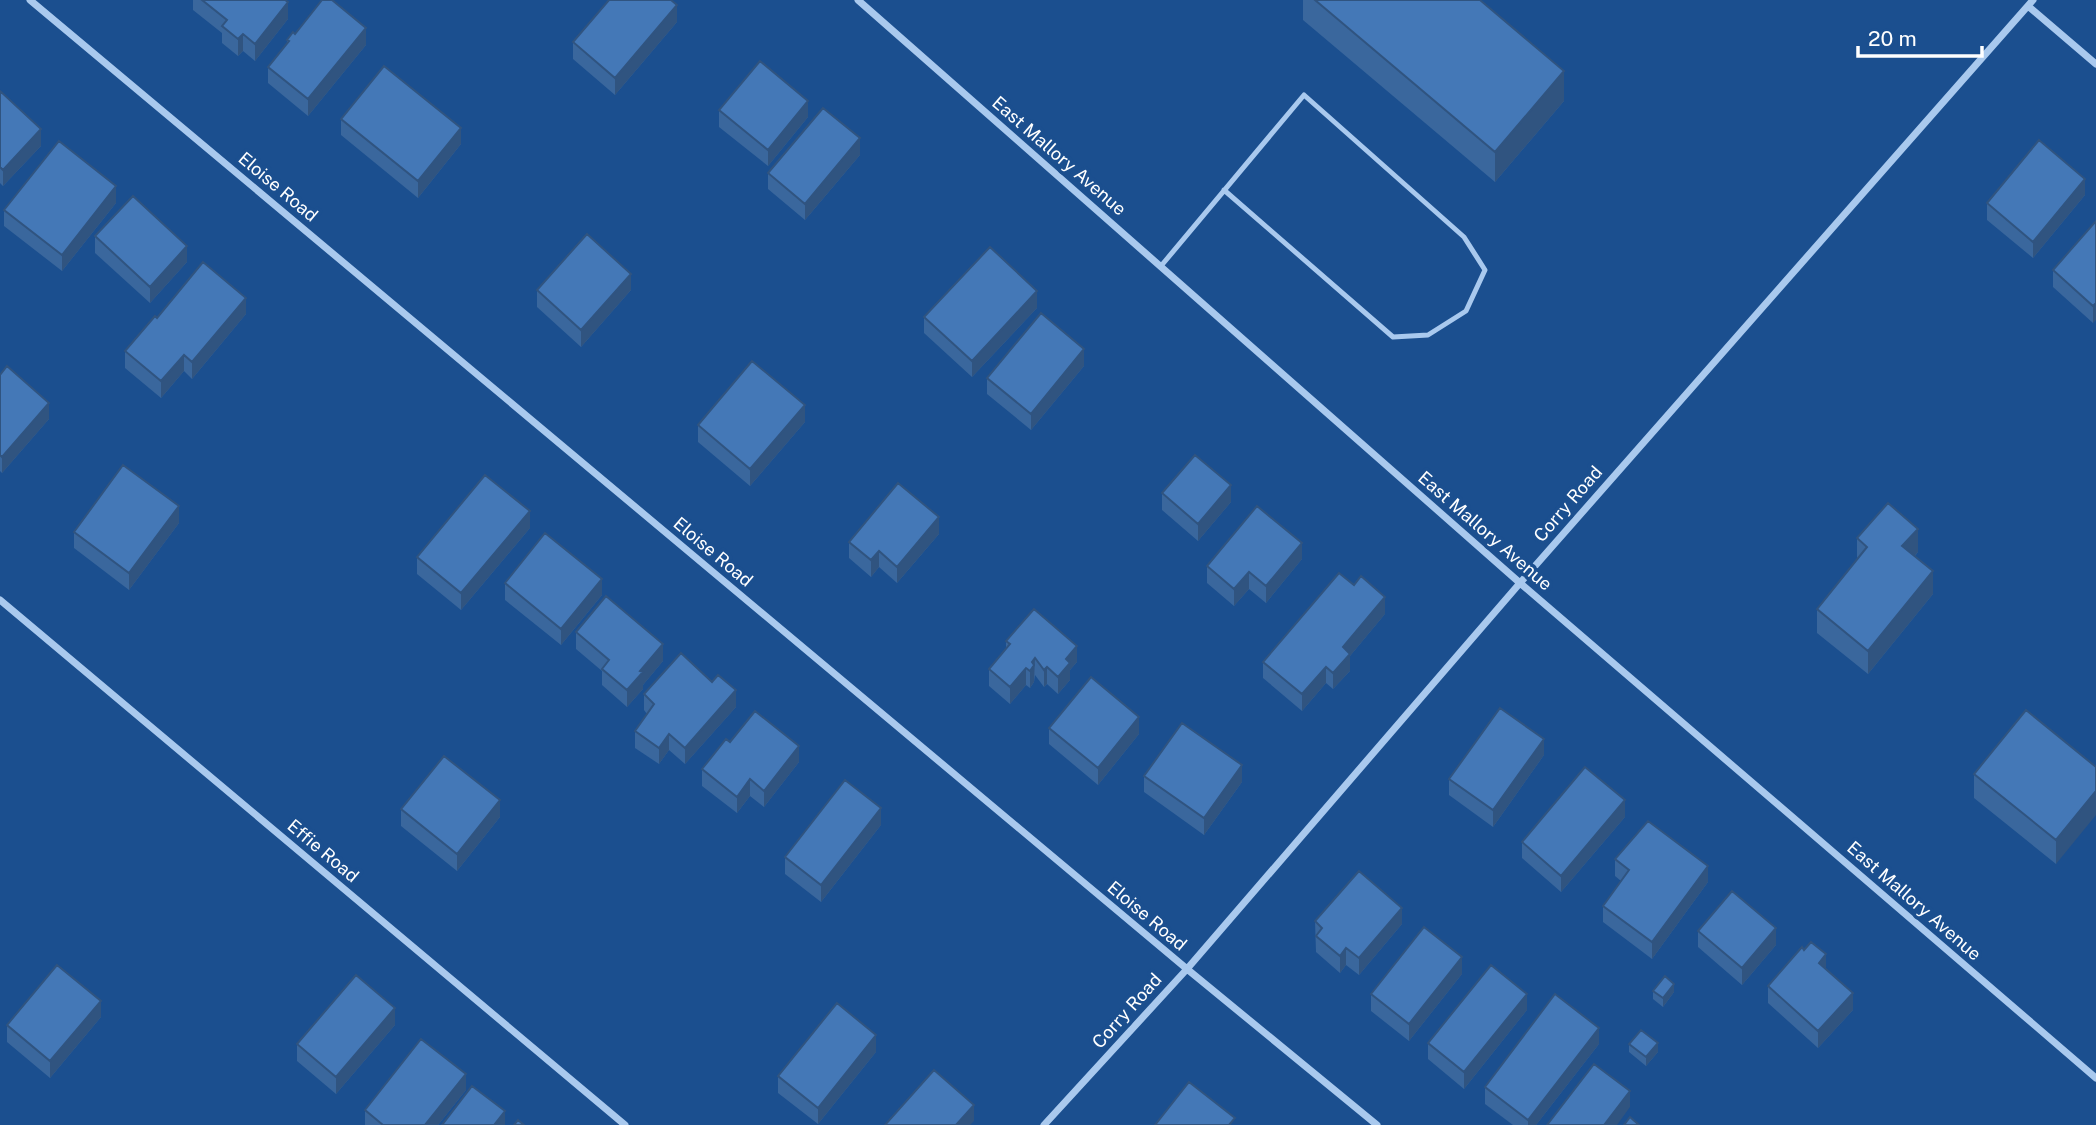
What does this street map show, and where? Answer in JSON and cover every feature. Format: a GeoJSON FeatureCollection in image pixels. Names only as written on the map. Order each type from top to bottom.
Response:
{"type":"FeatureCollection","features":[{"type":"Feature","properties":{"kind":"street","name":"Eloise Road"},"geometry":{"type":"LineString","coordinates":[[30,0],[1377,1125]]}},
{"type":"Feature","properties":{"kind":"street","name":"East Mallory Avenue"},"geometry":{"type":"LineString","coordinates":[[858,0],[1520,583],[2096,1078]]}},
{"type":"Feature","properties":{"kind":"street","name":"Corry Road"},"geometry":{"type":"LineString","coordinates":[[1044,1125],[1187,969],[1520,583],[2030,3]]}},
{"type":"Feature","properties":{"kind":"street"},"geometry":{"type":"LineString","coordinates":[[2030,3],[2096,64]]}},
{"type":"Feature","properties":{"kind":"street","name":"Effie Road"},"geometry":{"type":"LineString","coordinates":[[0,600],[625,1125]]}},
{"type":"Feature","properties":{"kind":"lane"},"geometry":{"type":"LineString","coordinates":[[1161,266],[1304,95],[1464,237],[1485,270],[1466,311],[1429,335],[1393,337],[1224,191]]}},
{"type":"Feature","properties":{"kind":"building"},"geometry":{"type":"Polygon","coordinates":[[[202,0],[288,2],[255,44],[243,34],[238,39],[222,26],[227,20],[202,0]]]}},
{"type":"Feature","properties":{"kind":"building"},"geometry":{"type":"Polygon","coordinates":[[[322,0],[332,0],[366,28],[308,99],[268,67],[293,32],[295,34],[322,0]]]}},
{"type":"Feature","properties":{"kind":"building"},"geometry":{"type":"Polygon","coordinates":[[[609,0],[671,0],[677,5],[615,78],[573,42],[609,0]]]}},
{"type":"Feature","properties":{"kind":"building"},"geometry":{"type":"Polygon","coordinates":[[[1315,0],[1480,0],[1564,71],[1495,152],[1315,0]]]}},
{"type":"Feature","properties":{"kind":"building"},"geometry":{"type":"Polygon","coordinates":[[[760,61],[808,101],[768,150],[719,110],[760,61]]]}},
{"type":"Feature","properties":{"kind":"building"},"geometry":{"type":"Polygon","coordinates":[[[384,66],[461,128],[418,181],[341,119],[384,66]]]}},
{"type":"Feature","properties":{"kind":"building"},"geometry":{"type":"Polygon","coordinates":[[[0,91],[41,129],[3,170],[0,167],[0,91]]]}},
{"type":"Feature","properties":{"kind":"building"},"geometry":{"type":"Polygon","coordinates":[[[823,108],[860,138],[805,204],[768,173],[823,108]]]}},
{"type":"Feature","properties":{"kind":"building"},"geometry":{"type":"Polygon","coordinates":[[[2039,140],[2085,179],[2033,242],[1987,203],[2039,140]]]}},
{"type":"Feature","properties":{"kind":"building"},"geometry":{"type":"Polygon","coordinates":[[[59,141],[116,186],[62,255],[4,210],[59,141]]]}},
{"type":"Feature","properties":{"kind":"building"},"geometry":{"type":"Polygon","coordinates":[[[133,196],[187,246],[150,287],[95,236],[133,196]]]}},
{"type":"Feature","properties":{"kind":"building"},"geometry":{"type":"Polygon","coordinates":[[[2096,221],[2096,303],[2093,306],[2053,270],[2096,221]]]}},
{"type":"Feature","properties":{"kind":"building"},"geometry":{"type":"Polygon","coordinates":[[[587,234],[631,274],[581,330],[537,290],[587,234]]]}},
{"type":"Feature","properties":{"kind":"building"},"geometry":{"type":"Polygon","coordinates":[[[990,247],[1037,291],[972,361],[924,317],[990,247]]]}},
{"type":"Feature","properties":{"kind":"building"},"geometry":{"type":"Polygon","coordinates":[[[203,262],[246,298],[192,362],[184,355],[161,381],[125,351],[155,316],[157,318],[203,262]]]}},
{"type":"Feature","properties":{"kind":"building"},"geometry":{"type":"Polygon","coordinates":[[[1041,313],[1084,349],[1031,414],[987,378],[1041,313]]]}},
{"type":"Feature","properties":{"kind":"building"},"geometry":{"type":"Polygon","coordinates":[[[752,361],[805,405],[750,469],[698,425],[752,361]]]}},
{"type":"Feature","properties":{"kind":"building"},"geometry":{"type":"Polygon","coordinates":[[[7,366],[49,403],[2,457],[0,375],[7,366]]]}},
{"type":"Feature","properties":{"kind":"building"},"geometry":{"type":"Polygon","coordinates":[[[1195,455],[1231,485],[1198,524],[1162,493],[1195,455]]]}},
{"type":"Feature","properties":{"kind":"building"},"geometry":{"type":"Polygon","coordinates":[[[123,465],[179,506],[129,573],[74,532],[123,465]]]}},
{"type":"Feature","properties":{"kind":"building"},"geometry":{"type":"Polygon","coordinates":[[[485,475],[530,511],[461,593],[417,557],[485,475]]]}},
{"type":"Feature","properties":{"kind":"building"},"geometry":{"type":"Polygon","coordinates":[[[898,483],[939,517],[897,567],[879,551],[871,560],[849,542],[898,483]]]}},
{"type":"Feature","properties":{"kind":"building"},"geometry":{"type":"Polygon","coordinates":[[[1888,503],[1918,529],[1902,546],[1933,571],[1868,651],[1817,609],[1867,547],[1857,538],[1888,503]]]}},
{"type":"Feature","properties":{"kind":"building"},"geometry":{"type":"Polygon","coordinates":[[[1257,506],[1302,543],[1266,586],[1249,572],[1234,589],[1207,566],[1257,506]]]}},
{"type":"Feature","properties":{"kind":"building"},"geometry":{"type":"Polygon","coordinates":[[[545,533],[602,579],[561,629],[505,583],[545,533]]]}},
{"type":"Feature","properties":{"kind":"building"},"geometry":{"type":"Polygon","coordinates":[[[1339,573],[1354,585],[1361,576],[1385,597],[1343,647],[1350,654],[1333,673],[1326,667],[1302,694],[1263,662],[1339,573]]]}},
{"type":"Feature","properties":{"kind":"building"},"geometry":{"type":"Polygon","coordinates":[[[606,596],[663,644],[627,690],[602,669],[609,660],[576,632],[606,596]]]}},
{"type":"Feature","properties":{"kind":"building"},"geometry":{"type":"Polygon","coordinates":[[[1034,609],[1077,646],[1066,659],[1070,663],[1058,677],[1047,667],[1044,670],[1035,658],[1030,671],[1026,668],[1010,687],[989,669],[1010,644],[1006,641],[1034,609]]]}},
{"type":"Feature","properties":{"kind":"building"},"geometry":{"type":"Polygon","coordinates":[[[681,653],[712,682],[718,675],[736,690],[685,748],[669,734],[659,748],[635,731],[654,704],[644,694],[681,653]]]}},
{"type":"Feature","properties":{"kind":"building"},"geometry":{"type":"Polygon","coordinates":[[[1091,677],[1139,717],[1098,768],[1049,728],[1091,677]]]}},
{"type":"Feature","properties":{"kind":"building"},"geometry":{"type":"Polygon","coordinates":[[[1500,708],[1544,739],[1493,810],[1449,779],[1500,708]]]}},
{"type":"Feature","properties":{"kind":"building"},"geometry":{"type":"Polygon","coordinates":[[[2026,710],[2096,767],[2096,791],[2056,840],[1974,774],[2026,710]]]}},
{"type":"Feature","properties":{"kind":"building"},"geometry":{"type":"Polygon","coordinates":[[[755,711],[799,746],[764,791],[750,779],[737,797],[702,769],[726,739],[730,742],[755,711]]]}},
{"type":"Feature","properties":{"kind":"building"},"geometry":{"type":"Polygon","coordinates":[[[1182,723],[1242,765],[1204,818],[1144,776],[1182,723]]]}},
{"type":"Feature","properties":{"kind":"building"},"geometry":{"type":"Polygon","coordinates":[[[444,756],[500,800],[457,854],[401,809],[444,756]]]}},
{"type":"Feature","properties":{"kind":"building"},"geometry":{"type":"Polygon","coordinates":[[[1585,767],[1625,800],[1561,876],[1522,842],[1585,767]]]}},
{"type":"Feature","properties":{"kind":"building"},"geometry":{"type":"Polygon","coordinates":[[[845,780],[881,808],[821,885],[785,857],[845,780]]]}},
{"type":"Feature","properties":{"kind":"building"},"geometry":{"type":"Polygon","coordinates":[[[1648,821],[1708,866],[1652,942],[1603,906],[1629,870],[1615,859],[1648,821]]]}},
{"type":"Feature","properties":{"kind":"building"},"geometry":{"type":"Polygon","coordinates":[[[1359,871],[1402,908],[1359,958],[1346,948],[1340,956],[1316,936],[1322,928],[1315,921],[1359,871]]]}},
{"type":"Feature","properties":{"kind":"building"},"geometry":{"type":"Polygon","coordinates":[[[1732,891],[1776,928],[1742,968],[1698,931],[1732,891]]]}},
{"type":"Feature","properties":{"kind":"building"},"geometry":{"type":"Polygon","coordinates":[[[1424,927],[1462,957],[1409,1024],[1371,994],[1424,927]]]}},
{"type":"Feature","properties":{"kind":"building"},"geometry":{"type":"Polygon","coordinates":[[[1811,942],[1826,954],[1819,963],[1853,993],[1818,1031],[1768,986],[1802,947],[1804,950],[1811,942]]]}},
{"type":"Feature","properties":{"kind":"building"},"geometry":{"type":"Polygon","coordinates":[[[57,965],[101,1001],[50,1061],[7,1025],[57,965]]]}},
{"type":"Feature","properties":{"kind":"building"},"geometry":{"type":"Polygon","coordinates":[[[1491,965],[1527,994],[1464,1072],[1428,1043],[1491,965]]]}},
{"type":"Feature","properties":{"kind":"building"},"geometry":{"type":"Polygon","coordinates":[[[356,975],[395,1008],[336,1077],[297,1044],[356,975]]]}},
{"type":"Feature","properties":{"kind":"building"},"geometry":{"type":"Polygon","coordinates":[[[1665,976],[1674,984],[1663,998],[1653,991],[1665,976]]]}},
{"type":"Feature","properties":{"kind":"building"},"geometry":{"type":"Polygon","coordinates":[[[1555,994],[1599,1028],[1528,1120],[1485,1087],[1555,994]]]}},
{"type":"Feature","properties":{"kind":"building"},"geometry":{"type":"Polygon","coordinates":[[[837,1003],[876,1035],[818,1108],[778,1076],[837,1003]]]}},
{"type":"Feature","properties":{"kind":"building"},"geometry":{"type":"Polygon","coordinates":[[[1641,1030],[1658,1043],[1646,1057],[1629,1044],[1641,1030]]]}},
{"type":"Feature","properties":{"kind":"building"},"geometry":{"type":"Polygon","coordinates":[[[421,1039],[466,1074],[425,1125],[383,1125],[365,1110],[421,1039]]]}},
{"type":"Feature","properties":{"kind":"building"},"geometry":{"type":"Polygon","coordinates":[[[1594,1064],[1630,1091],[1604,1125],[1547,1125],[1594,1064]]]}},
{"type":"Feature","properties":{"kind":"building"},"geometry":{"type":"Polygon","coordinates":[[[934,1070],[974,1105],[956,1125],[885,1125],[934,1070]]]}},
{"type":"Feature","properties":{"kind":"building"},"geometry":{"type":"Polygon","coordinates":[[[1189,1082],[1235,1118],[1229,1125],[1155,1125],[1189,1082]]]}},
{"type":"Feature","properties":{"kind":"building"},"geometry":{"type":"Polygon","coordinates":[[[472,1086],[505,1111],[494,1125],[442,1125],[472,1086]]]}},
{"type":"Feature","properties":{"kind":"building"},"geometry":{"type":"Polygon","coordinates":[[[1630,1117],[1639,1125],[1624,1125],[1630,1117]]]}}]}
